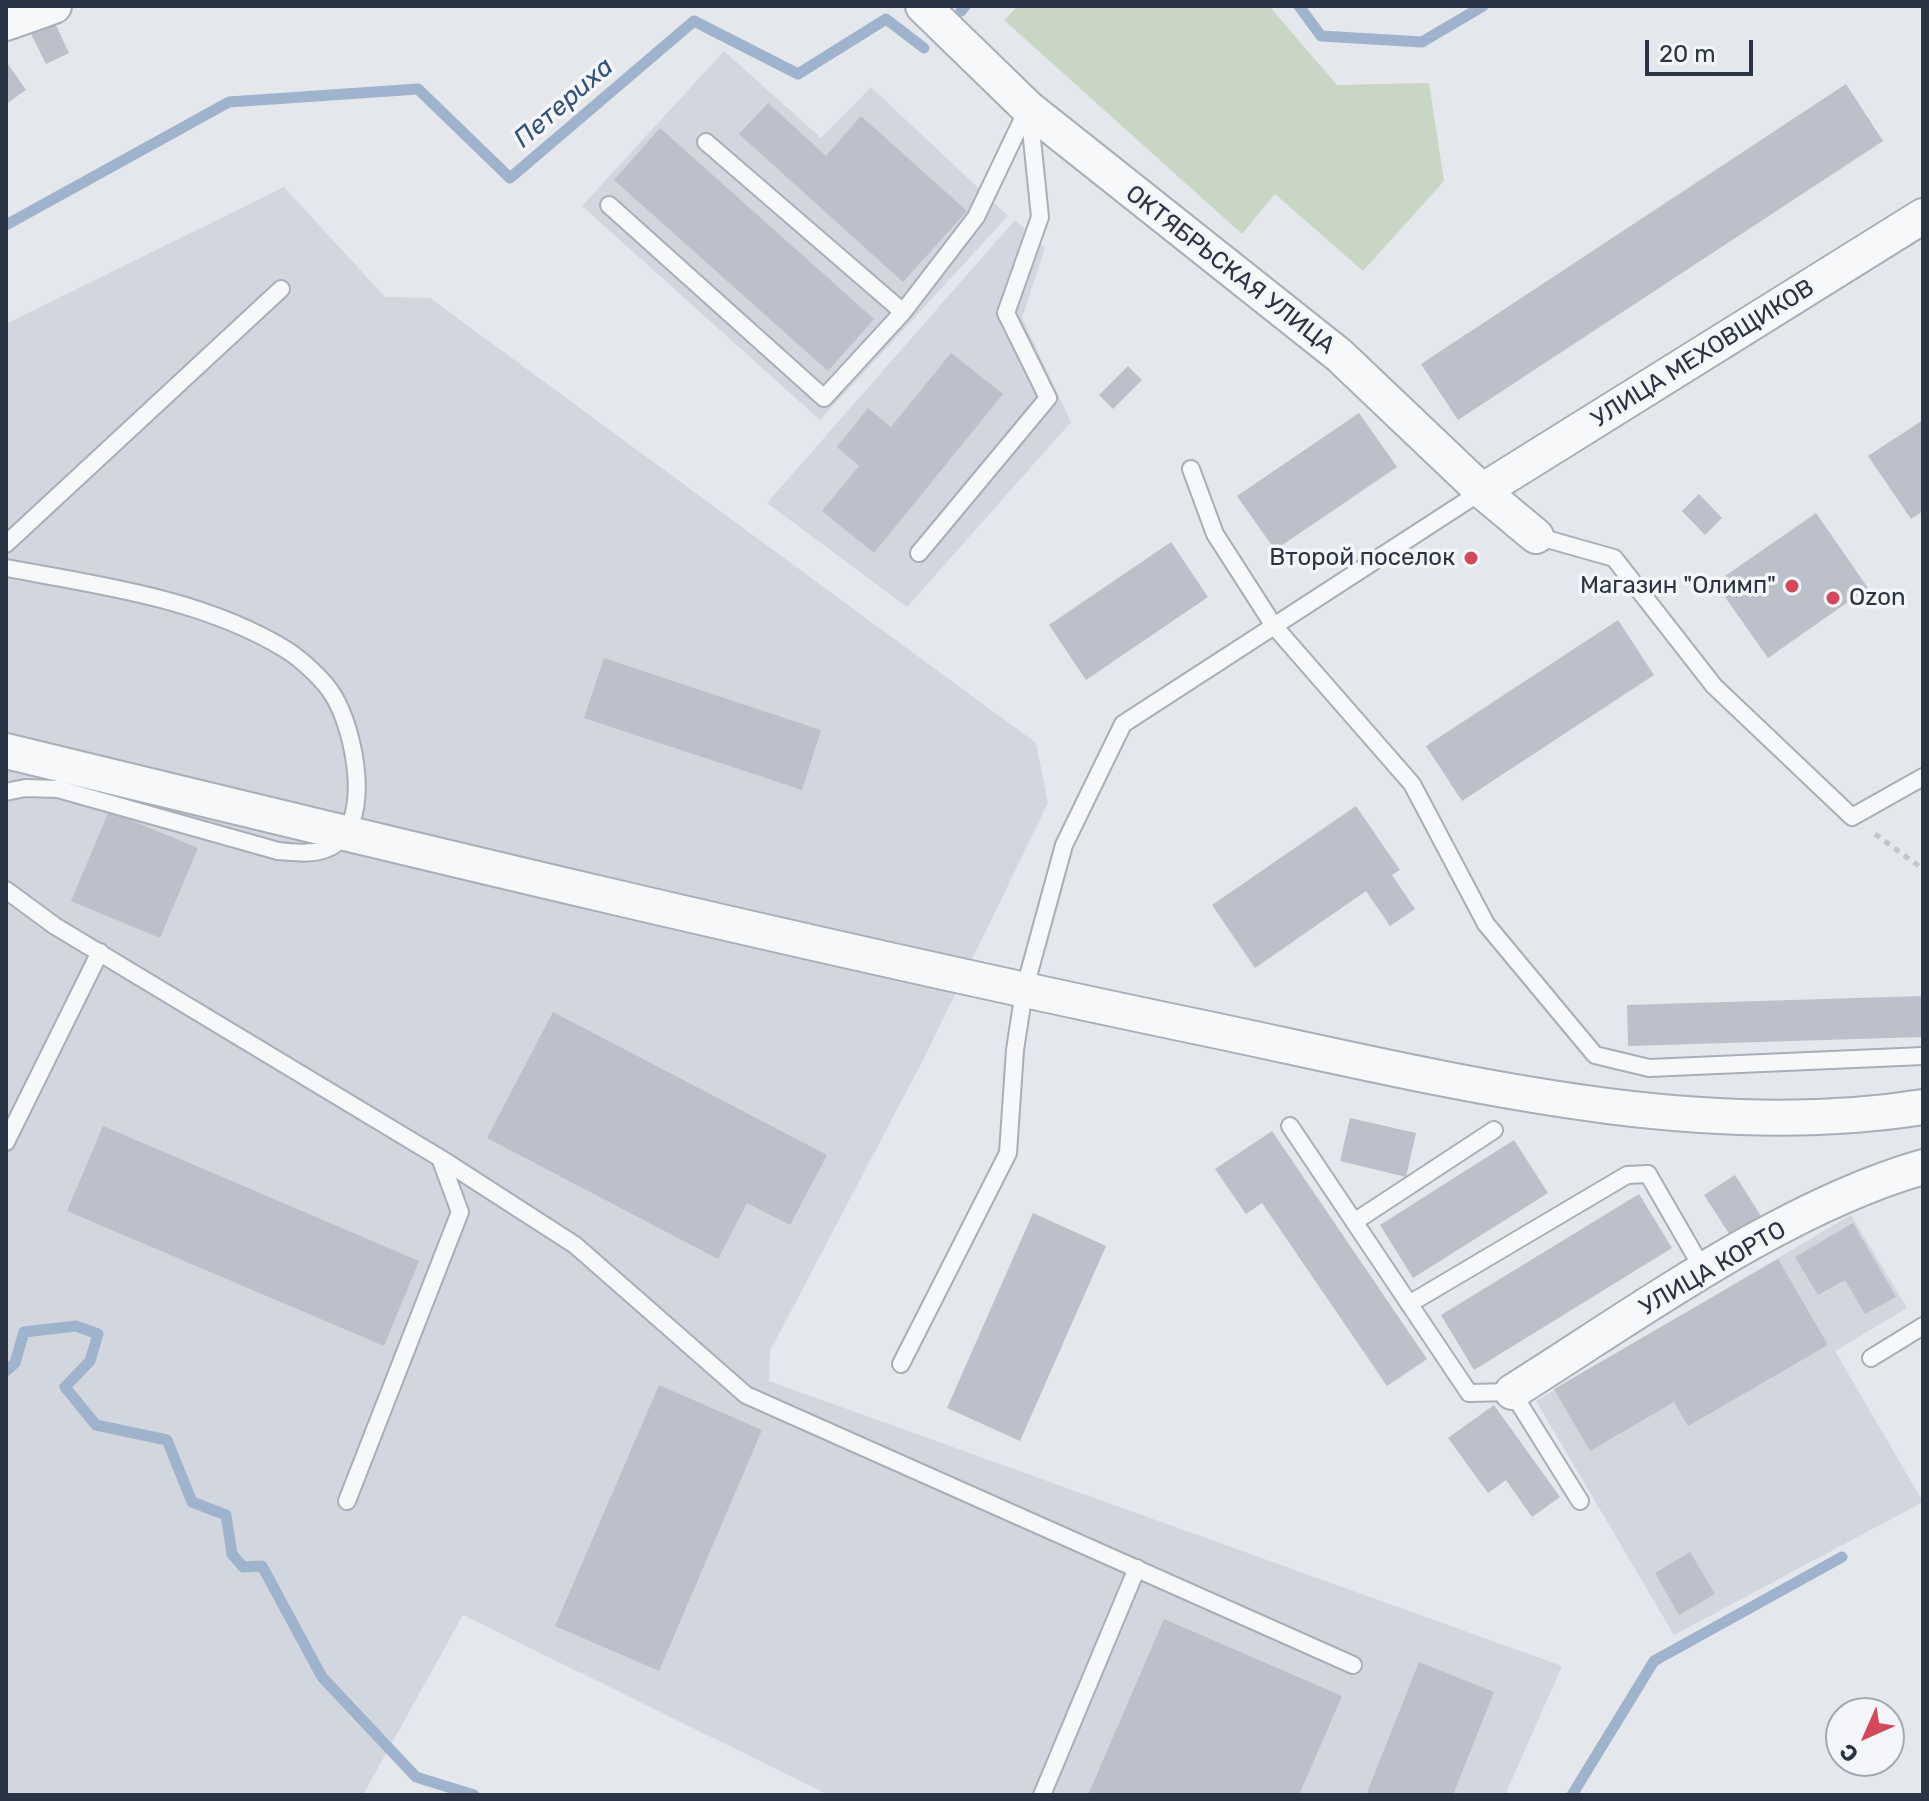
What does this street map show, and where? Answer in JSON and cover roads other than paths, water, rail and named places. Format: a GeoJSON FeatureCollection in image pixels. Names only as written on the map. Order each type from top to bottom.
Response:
{"type":"FeatureCollection","features":[{"type":"Feature","properties":{"kind":"street"},"geometry":{"type":"LineString","coordinates":[[6,23],[54,6]]}},
{"type":"Feature","properties":{"kind":"street","name":"ОКТЯБРЬСКАЯ УЛИЦА"},"geometry":{"type":"LineString","coordinates":[[923,6],[1028,108],[1339,355],[1482,491],[1536,536]]}},
{"type":"Feature","properties":{"kind":"street","name":"УЛИЦА МЕХОВЩИКОВ"},"geometry":{"type":"LineString","coordinates":[[1482,491],[1923,216]]}},
{"type":"Feature","properties":{"kind":"street"},"geometry":{"type":"LineString","coordinates":[[6,751],[346,834],[1024,991],[1461,1081],[1648,1111],[1728,1116],[1884,1113],[1923,1107]]}},
{"type":"Feature","properties":{"kind":"street","name":"УЛИЦА КОРТО"},"geometry":{"type":"LineString","coordinates":[[1512,1392],[1752,1243],[1882,1178],[1923,1167]]}},
{"type":"Feature","properties":{"kind":"lane"},"geometry":{"type":"LineString","coordinates":[[609,205],[824,398],[903,312],[976,217],[1028,108]]}},
{"type":"Feature","properties":{"kind":"lane"},"geometry":{"type":"LineString","coordinates":[[919,553],[1048,398],[1006,313],[1040,217],[1028,108]]}},
{"type":"Feature","properties":{"kind":"lane"},"geometry":{"type":"LineString","coordinates":[[706,142],[903,312]]}},
{"type":"Feature","properties":{"kind":"lane"},"geometry":{"type":"LineString","coordinates":[[6,544],[281,289]]}},
{"type":"Feature","properties":{"kind":"lane"},"geometry":{"type":"LineString","coordinates":[[1191,469],[1215,534],[1274,626],[1412,784],[1486,924],[1595,1055],[1649,1068],[1923,1056]]}},
{"type":"Feature","properties":{"kind":"lane"},"geometry":{"type":"LineString","coordinates":[[901,1364],[1008,1153],[1015,1050],[1024,991],[1064,845],[1123,724],[1482,491]]}},
{"type":"Feature","properties":{"kind":"lane"},"geometry":{"type":"LineString","coordinates":[[1536,536],[1614,558],[1714,686],[1852,817],[1923,777]]}},
{"type":"Feature","properties":{"kind":"lane"},"geometry":{"type":"LineString","coordinates":[[6,568],[115,588],[224,619],[287,650],[333,694],[350,735],[357,776],[354,812],[346,834],[327,849],[305,853],[278,851],[58,789],[25,788],[6,792]]}},
{"type":"Feature","properties":{"kind":"lane"},"geometry":{"type":"LineString","coordinates":[[6,890],[100,952],[440,1158],[575,1245],[746,1395],[1353,1665]]}},
{"type":"Feature","properties":{"kind":"lane"},"geometry":{"type":"LineString","coordinates":[[6,1142],[100,952]]}},
{"type":"Feature","properties":{"kind":"lane"},"geometry":{"type":"LineString","coordinates":[[1290,1126],[1469,1393],[1512,1392],[1580,1501]]}},
{"type":"Feature","properties":{"kind":"lane"},"geometry":{"type":"LineString","coordinates":[[1354,1222],[1494,1130]]}},
{"type":"Feature","properties":{"kind":"lane"},"geometry":{"type":"LineString","coordinates":[[347,1501],[460,1212],[440,1158]]}},
{"type":"Feature","properties":{"kind":"lane"},"geometry":{"type":"LineString","coordinates":[[1409,1304],[1627,1175],[1648,1174],[1704,1271]]}},
{"type":"Feature","properties":{"kind":"lane"},"geometry":{"type":"LineString","coordinates":[[1871,1358],[1923,1326]]}},
{"type":"Feature","properties":{"kind":"lane"},"geometry":{"type":"LineString","coordinates":[[1042,1795],[1137,1568]]}},
{"type":"Feature","properties":{"kind":"waterway","name":"Петериха"},"geometry":{"type":"LineString","coordinates":[[961,11],[965,6]]}},
{"type":"Feature","properties":{"kind":"waterway","name":"Петериха"},"geometry":{"type":"LineString","coordinates":[[1299,6],[1321,36],[1422,42],[1483,6]]}},
{"type":"Feature","properties":{"kind":"waterway","name":"Петериха"},"geometry":{"type":"LineString","coordinates":[[6,225],[229,102],[418,89],[510,178],[694,21],[798,74],[886,19],[924,48]]}},
{"type":"Feature","properties":{"kind":"waterway"},"geometry":{"type":"LineString","coordinates":[[6,1371],[15,1363],[24,1332],[76,1326],[98,1334],[90,1361],[65,1387],[96,1425],[167,1440],[192,1502],[226,1515],[232,1554],[243,1567],[262,1566],[322,1677],[416,1777],[474,1795]]}},
{"type":"Feature","properties":{"kind":"waterway"},"geometry":{"type":"LineString","coordinates":[[1572,1795],[1654,1661],[1842,1557]]}},
{"type":"Feature","properties":{"kind":"place","name":"Второй поселок"},"geometry":{"type":"Point","coordinates":[1471,558]}},
{"type":"Feature","properties":{"kind":"place","name":"Магазин \"Олимп\""},"geometry":{"type":"Point","coordinates":[1792,586]}},
{"type":"Feature","properties":{"kind":"place","name":"Ozon"},"geometry":{"type":"Point","coordinates":[1833,598]}}]}
